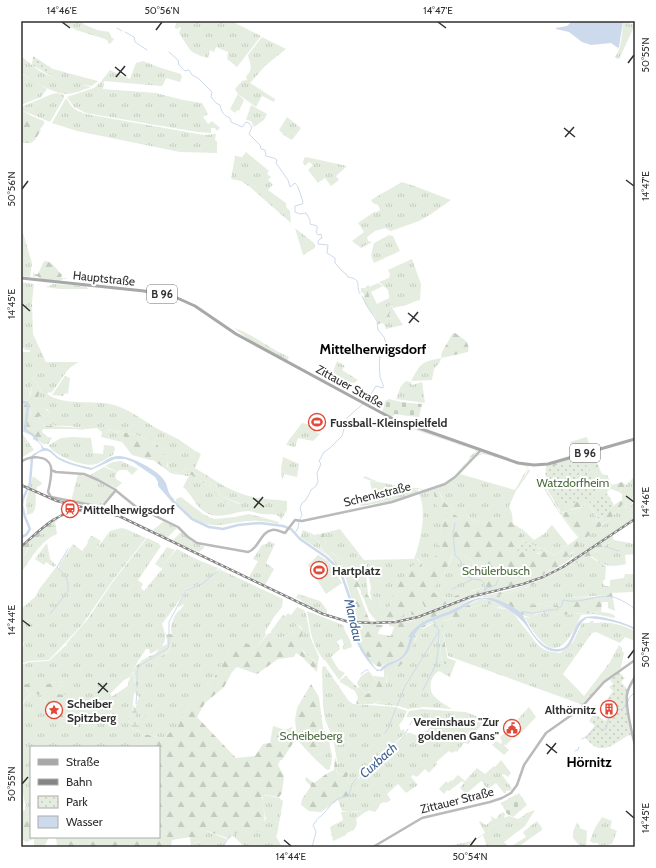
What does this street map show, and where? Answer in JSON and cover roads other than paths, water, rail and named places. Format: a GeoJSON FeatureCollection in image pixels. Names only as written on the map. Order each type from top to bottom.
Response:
{"type":"FeatureCollection","features":[{"type":"Feature","properties":{"kind":"main road","name":"Hauptstraße"},"geometry":{"type":"LineString","coordinates":[[21,278],[144,291],[175,297],[195,306],[225,327],[286,361]]}},
{"type":"Feature","properties":{"kind":"main road","name":"Zittauer Straße"},"geometry":{"type":"LineString","coordinates":[[286,361],[397,422],[481,450]]}},
{"type":"Feature","properties":{"kind":"main road","name":"B 96"},"geometry":{"type":"LineString","coordinates":[[481,450],[518,463],[538,465],[548,464],[635,439]]}},
{"type":"Feature","properties":{"kind":"main road","name":"Schenkstraße"},"geometry":{"type":"LineString","coordinates":[[116,490],[133,505],[176,526],[189,538],[199,544],[248,552],[253,550],[268,532],[275,530],[284,533],[295,520],[392,502],[445,484],[455,477],[481,450]]}},
{"type":"Feature","properties":{"kind":"main road"},"geometry":{"type":"LineString","coordinates":[[21,462],[35,457],[45,460],[50,465],[51,470],[48,492],[50,496],[101,508],[116,490],[88,476],[51,470]]}},
{"type":"Feature","properties":{"kind":"main road","name":"Zittauer Straße"},"geometry":{"type":"LineString","coordinates":[[373,847],[424,817],[498,800],[509,794],[515,788],[523,767],[546,733],[580,710],[604,682],[635,660]]}},
{"type":"Feature","properties":{"kind":"main road"},"geometry":{"type":"LineString","coordinates":[[635,677],[628,690],[627,697],[631,730],[635,745]]}},
{"type":"Feature","properties":{"kind":"water"},"geometry":{"type":"Polygon","coordinates":[[[572,21],[623,21],[619,47],[618,48],[611,43],[591,45],[582,42],[569,32],[556,29],[567,26],[572,21]]]}},
{"type":"Feature","properties":{"kind":"water"},"geometry":{"type":"Polygon","coordinates":[[[41,446],[51,450],[58,457],[64,460],[92,468],[114,456],[129,458],[150,468],[161,476],[174,499],[172,502],[158,486],[158,482],[155,477],[133,462],[125,459],[115,459],[91,470],[67,463],[45,451],[38,453],[30,461],[32,455],[42,449],[41,446]]]}},
{"type":"Feature","properties":{"kind":"water"},"geometry":{"type":"Polygon","coordinates":[[[479,598],[491,598],[507,604],[519,611],[541,643],[551,648],[562,649],[566,646],[578,622],[587,617],[601,617],[616,621],[635,628],[635,630],[612,621],[587,618],[580,626],[570,645],[566,649],[561,651],[549,650],[539,643],[521,619],[497,603],[480,599],[455,612],[422,626],[418,629],[405,656],[382,671],[377,671],[368,661],[357,643],[353,630],[353,623],[356,624],[356,631],[365,653],[376,669],[380,670],[387,663],[402,656],[406,650],[411,633],[421,623],[469,601],[479,598]]]}},
{"type":"Feature","properties":{"kind":"waterway"},"geometry":{"type":"LineString","coordinates":[[117,28],[122,31]]}},
{"type":"Feature","properties":{"kind":"waterway"},"geometry":{"type":"LineString","coordinates":[[125,32],[134,37],[135,42],[147,50]]}},
{"type":"Feature","properties":{"kind":"waterway"},"geometry":{"type":"LineString","coordinates":[[169,52],[178,60],[179,65],[185,71],[189,70],[192,75],[198,78],[212,92],[211,97],[220,105],[223,113],[230,118],[231,122],[242,127],[246,122],[249,123],[252,127],[249,134],[260,145],[261,149],[265,150],[266,156],[277,160],[276,163],[288,180],[290,187],[295,183],[298,187],[303,202],[302,204],[295,206],[295,212],[300,214],[306,213],[310,220],[310,224],[317,226],[316,232],[318,235],[321,234],[322,238],[318,241],[318,244],[328,245],[327,253],[335,258],[335,263],[348,277],[357,281],[360,294]]}},
{"type":"Feature","properties":{"kind":"waterway"},"geometry":{"type":"LineString","coordinates":[[362,296],[377,321],[378,330],[384,337],[386,343],[383,347]]}},
{"type":"Feature","properties":{"kind":"waterway"},"geometry":{"type":"LineString","coordinates":[[300,519],[302,515],[300,508],[302,503],[306,500],[311,490],[318,482],[317,473],[321,464],[319,461],[324,452],[342,436],[347,418],[366,401],[365,396],[371,394],[376,386],[383,388],[379,370],[381,350]]}},
{"type":"Feature","properties":{"kind":"waterway"},"geometry":{"type":"LineString","coordinates":[[21,401],[26,403],[28,406],[25,430],[33,435],[37,440]]}},
{"type":"Feature","properties":{"kind":"waterway"},"geometry":{"type":"LineString","coordinates":[[37,440],[42,446]]}},
{"type":"Feature","properties":{"kind":"waterway","name":"Mandau"},"geometry":{"type":"LineString","coordinates":[[21,537],[26,535],[30,529],[22,505],[30,483],[32,458]]}},
{"type":"Feature","properties":{"kind":"waterway","name":"Mandau"},"geometry":{"type":"LineString","coordinates":[[171,499],[192,519],[209,527],[223,529],[238,525],[260,523],[283,526],[291,529],[300,539],[326,557],[340,570],[354,610],[355,626]]}},
{"type":"Feature","properties":{"kind":"waterway"},"geometry":{"type":"LineString","coordinates":[[295,533],[299,522]]}},
{"type":"Feature","properties":{"kind":"waterway"},"geometry":{"type":"LineString","coordinates":[[455,523],[453,534],[455,555],[461,561],[463,571],[466,575],[472,579],[481,580],[484,583],[485,589]]}},
{"type":"Feature","properties":{"kind":"waterway"},"geometry":{"type":"LineString","coordinates":[[606,547],[619,551]]}},
{"type":"Feature","properties":{"kind":"waterway"},"geometry":{"type":"LineString","coordinates":[[50,614],[68,591],[66,577],[57,567],[68,549]]}},
{"type":"Feature","properties":{"kind":"waterway"},"geometry":{"type":"LineString","coordinates":[[137,688],[137,672],[139,666],[168,648],[169,622],[186,590],[202,584],[220,569]]}},
{"type":"Feature","properties":{"kind":"waterway"},"geometry":{"type":"LineString","coordinates":[[452,589],[471,580]]}},
{"type":"Feature","properties":{"kind":"waterway"},"geometry":{"type":"LineString","coordinates":[[485,597],[485,589],[496,585],[498,580]]}},
{"type":"Feature","properties":{"kind":"waterway"},"geometry":{"type":"LineString","coordinates":[[522,612],[532,613],[557,610],[558,607],[560,608],[562,605],[563,600],[577,601],[602,596],[613,597],[621,600],[635,609]]}},
{"type":"Feature","properties":{"kind":"waterway","name":"Cuxbach"},"geometry":{"type":"LineString","coordinates":[[423,690],[436,664],[438,651],[439,631],[433,619]]}},
{"type":"Feature","properties":{"kind":"waterway"},"geometry":{"type":"LineString","coordinates":[[407,683],[439,631]]}},
{"type":"Feature","properties":{"kind":"waterway"},"geometry":{"type":"LineString","coordinates":[[361,674],[368,670]]}},
{"type":"Feature","properties":{"kind":"waterway"},"geometry":{"type":"LineString","coordinates":[[397,706],[406,684]]}},
{"type":"Feature","properties":{"kind":"waterway"},"geometry":{"type":"LineString","coordinates":[[136,704],[137,691]]}},
{"type":"Feature","properties":{"kind":"waterway"},"geometry":{"type":"LineString","coordinates":[[628,702],[629,698],[635,692]]}},
{"type":"Feature","properties":{"kind":"waterway"},"geometry":{"type":"LineString","coordinates":[[617,710],[623,709],[626,704]]}},
{"type":"Feature","properties":{"kind":"waterway"},"geometry":{"type":"LineString","coordinates":[[385,733],[396,708]]}},
{"type":"Feature","properties":{"kind":"waterway"},"geometry":{"type":"LineString","coordinates":[[582,739],[588,736],[596,726],[603,730],[606,729],[610,716],[616,710]]}},
{"type":"Feature","properties":{"kind":"waterway"},"geometry":{"type":"LineString","coordinates":[[413,720],[414,715]]}},
{"type":"Feature","properties":{"kind":"waterway","name":"Cuxbach"},"geometry":{"type":"LineString","coordinates":[[410,725],[412,721]]}},
{"type":"Feature","properties":{"kind":"waterway","name":"Cuxbach"},"geometry":{"type":"LineString","coordinates":[[316,822],[316,820],[333,802],[349,796],[352,784],[365,769],[384,757],[403,737],[408,729]]}},
{"type":"Feature","properties":{"kind":"waterway"},"geometry":{"type":"LineString","coordinates":[[575,751],[578,750],[579,747]]}},
{"type":"Feature","properties":{"kind":"waterway","name":"Cuxbach"},"geometry":{"type":"LineString","coordinates":[[313,826],[315,822]]}},
{"type":"Feature","properties":{"kind":"waterway"},"geometry":{"type":"LineString","coordinates":[[312,847],[316,832],[314,827]]}},
{"type":"Feature","properties":{"kind":"waterway"},"geometry":{"type":"LineString","coordinates":[[223,847],[230,835]]}},
{"type":"Feature","properties":{"kind":"railway"},"geometry":{"type":"LineString","coordinates":[[21,485],[57,501],[119,516],[323,614],[349,622],[396,622],[418,617],[470,597],[523,584],[543,577],[563,567],[635,519]]}},
{"type":"Feature","properties":{"kind":"railway"},"geometry":{"type":"LineString","coordinates":[[21,547],[42,528],[58,517],[66,513],[85,510]]}},
{"type":"Feature","properties":{"kind":"place","name":"Fussball-Kleinspielfeld"},"geometry":{"type":"Point","coordinates":[317,422]}},
{"type":"Feature","properties":{"kind":"place","name":"Mittelherwigsdorf"},"geometry":{"type":"Point","coordinates":[70,509]}},
{"type":"Feature","properties":{"kind":"place","name":"Hartplatz"},"geometry":{"type":"Point","coordinates":[319,570]}},
{"type":"Feature","properties":{"kind":"place","name":"Althörnitz"},"geometry":{"type":"Point","coordinates":[609,709]}},
{"type":"Feature","properties":{"kind":"place","name":"Scheiber Spitzberg"},"geometry":{"type":"Point","coordinates":[54,710]}},
{"type":"Feature","properties":{"kind":"place","name":"Vereinshaus \"Zur goldenen Gans\""},"geometry":{"type":"Point","coordinates":[512,728]}},
{"type":"Feature","properties":{"kind":"district","name":"Mittelherwigsdorf"},"geometry":{"type":"Point","coordinates":[373,349]}},
{"type":"Feature","properties":{"kind":"district","name":"Hörnitz"},"geometry":{"type":"Point","coordinates":[589,762]}},
{"type":"Feature","properties":{"kind":"park label","name":"Watzdorfheim"},"geometry":{"type":"Point","coordinates":[573,482]}},
{"type":"Feature","properties":{"kind":"park label","name":"Schülerbusch"},"geometry":{"type":"Point","coordinates":[496,570]}},
{"type":"Feature","properties":{"kind":"park label","name":"Scheibeberg"},"geometry":{"type":"Point","coordinates":[311,735]}}]}
